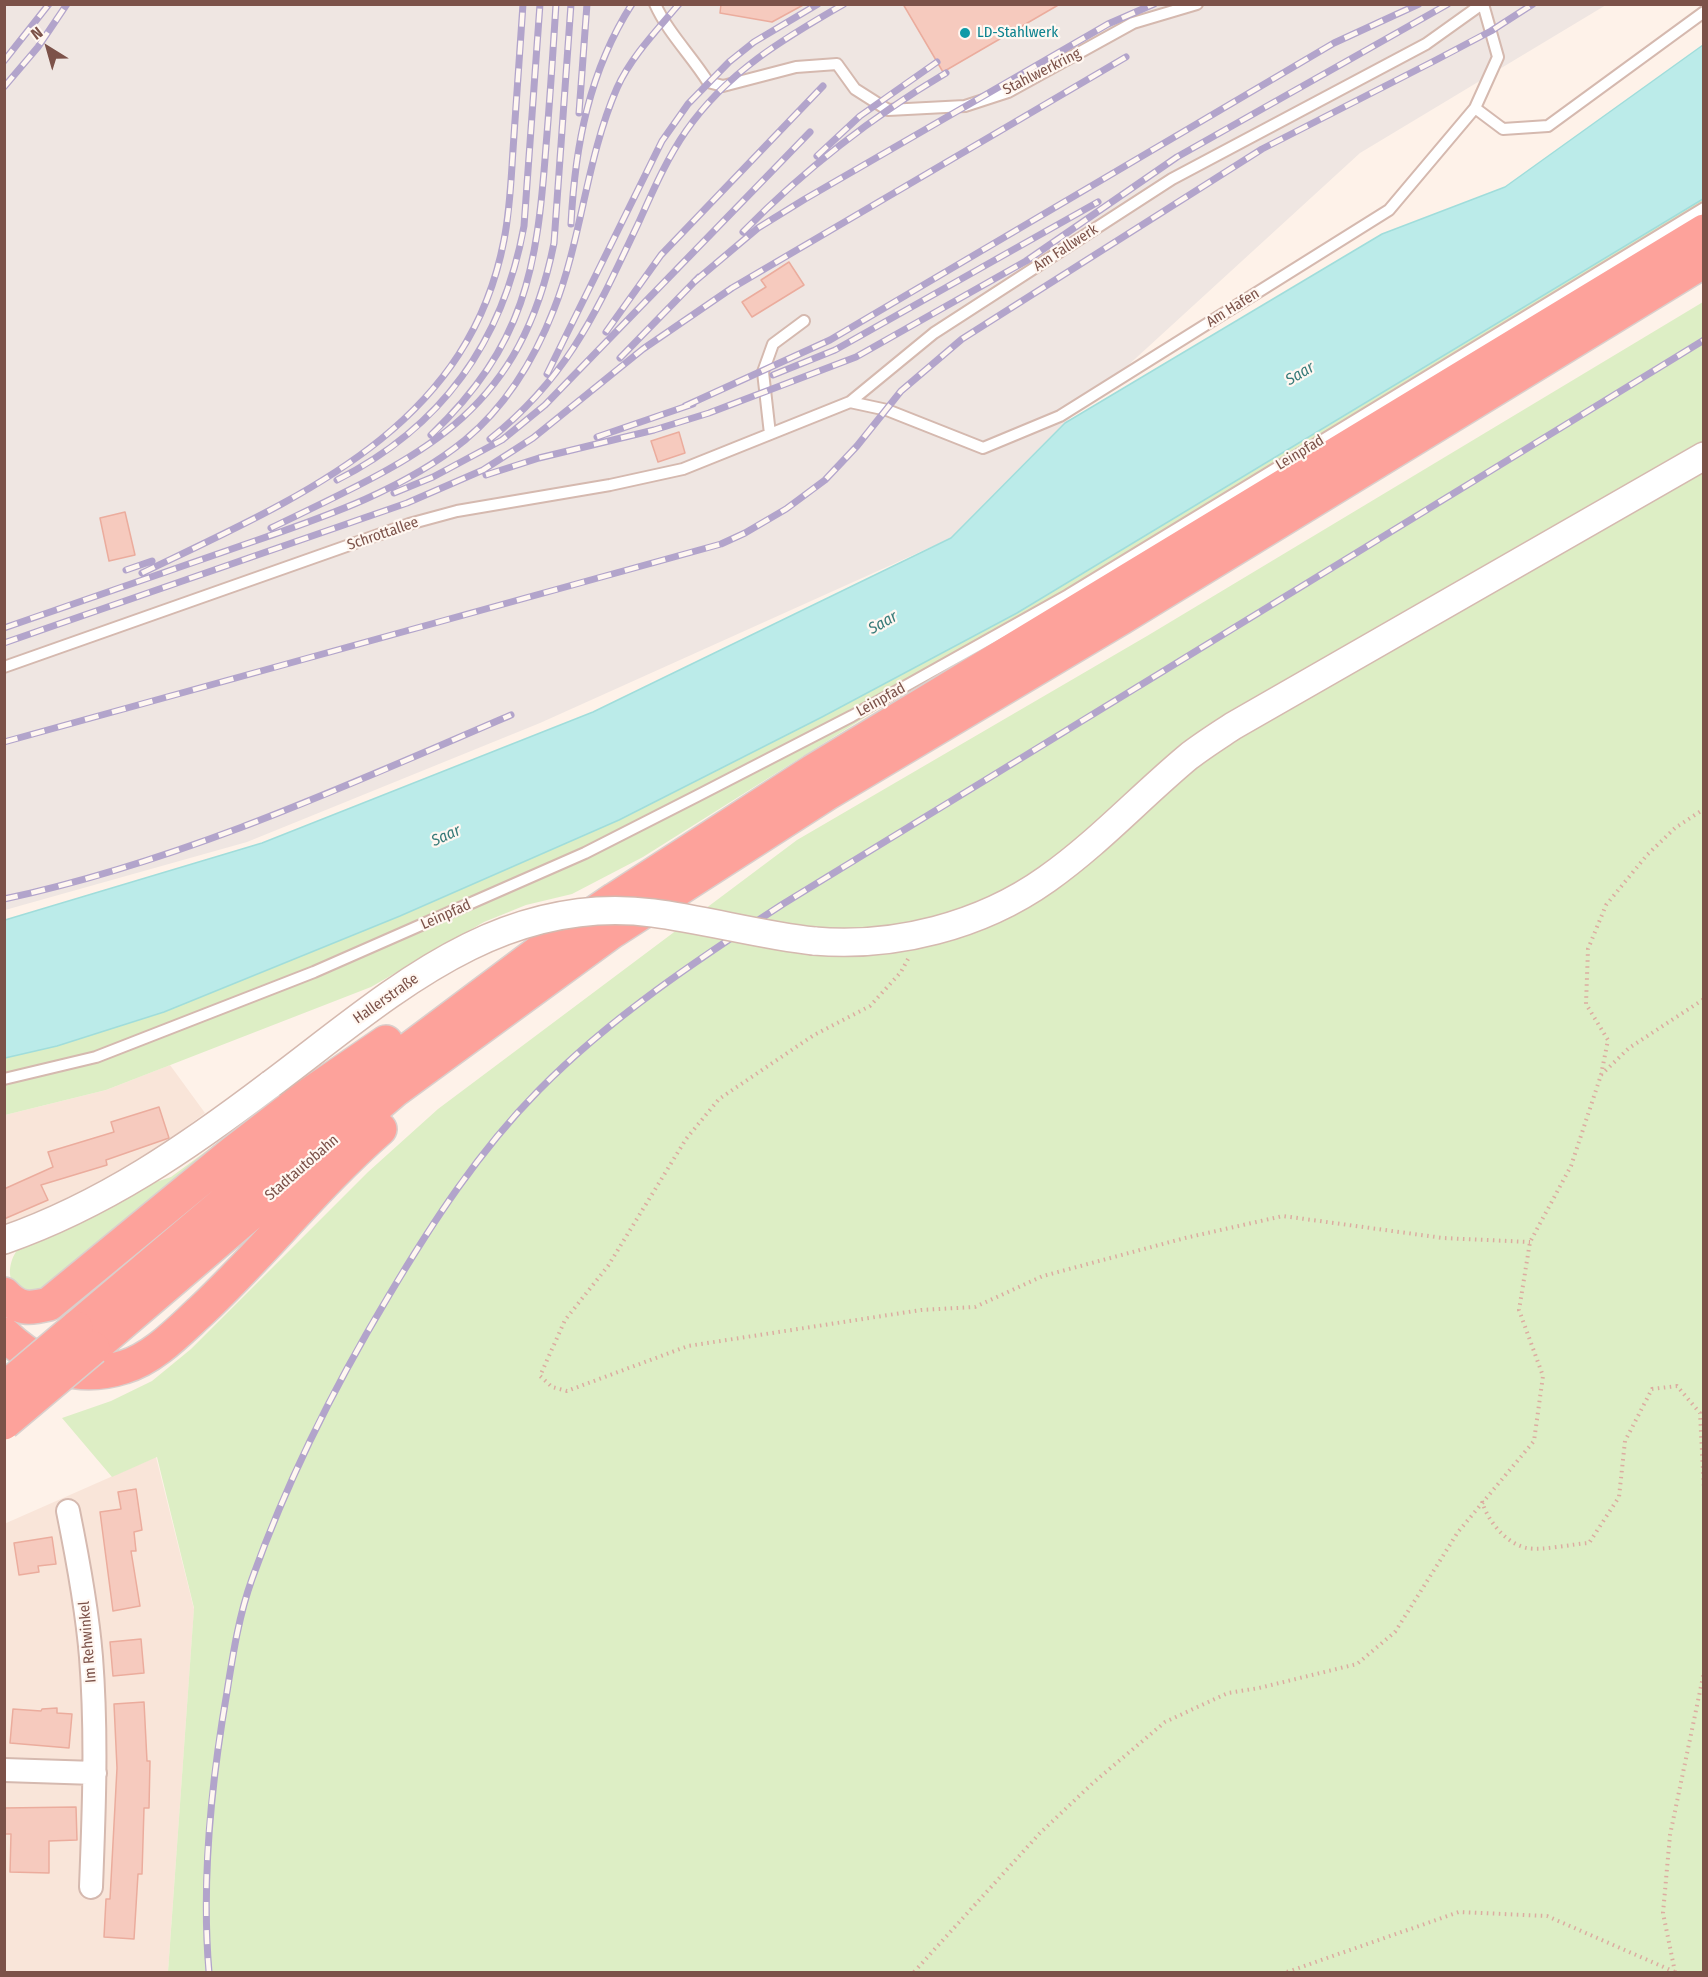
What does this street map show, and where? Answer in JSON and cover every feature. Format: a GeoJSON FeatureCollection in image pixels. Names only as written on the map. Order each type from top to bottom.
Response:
{"type":"FeatureCollection","features":[{"type":"Feature","properties":{"kind":"highway"},"geometry":{"type":"LineString","coordinates":[[4,1294],[14,1305],[28,1309],[49,1304],[72,1287],[150,1219],[304,1098],[447,1002],[560,952],[712,852],[813,771],[1704,231]]}},
{"type":"Feature","properties":{"kind":"highway"},"geometry":{"type":"LineString","coordinates":[[712,852],[826,794],[1131,612],[1704,261]]}},
{"type":"Feature","properties":{"kind":"highway","name":"Stadtautobahn"},"geometry":{"type":"LineString","coordinates":[[4,1423],[85,1338],[394,1091],[560,952],[613,930],[712,852]]}},
{"type":"Feature","properties":{"kind":"highway"},"geometry":{"type":"LineString","coordinates":[[4,1334],[30,1357],[58,1370],[85,1374],[104,1372],[126,1367],[144,1358],[174,1336],[221,1292],[364,1144],[506,1020],[560,952]]}},
{"type":"Feature","properties":{"kind":"highway"},"geometry":{"type":"LineString","coordinates":[[4,1389],[85,1338]]}},
{"type":"Feature","properties":{"kind":"street","name":"Hallerstraße"},"geometry":{"type":"LineString","coordinates":[[4,1240],[89,1205],[144,1174],[271,1084],[400,987],[466,946],[518,925],[559,915],[609,911],[653,913],[780,938],[867,942],[920,934],[1007,903],[1046,880],[1093,842],[1189,756],[1233,726],[1704,456]]}},
{"type":"Feature","properties":{"kind":"street","name":"Im Rehwinkel"},"geometry":{"type":"LineString","coordinates":[[68,1511],[83,1583],[91,1658],[95,1773],[91,1887]]}},
{"type":"Feature","properties":{"kind":"street"},"geometry":{"type":"LineString","coordinates":[[4,1770],[95,1773]]}},
{"type":"Feature","properties":{"kind":"lane","name":"Stahlwerkring"},"geometry":{"type":"LineString","coordinates":[[655,4],[664,23],[691,54],[708,82],[723,86],[796,67],[837,64],[855,89],[888,110],[910,110],[965,106],[1008,92],[1133,23],[1197,4]]}},
{"type":"Feature","properties":{"kind":"lane","name":"Am Hafen"},"geometry":{"type":"LineString","coordinates":[[850,402],[887,410],[983,448],[1060,416],[1389,210],[1475,108],[1498,57],[1483,4]]}},
{"type":"Feature","properties":{"kind":"lane","name":"Am Fallwerk"},"geometry":{"type":"LineString","coordinates":[[770,434],[850,402],[934,333],[1172,179],[1425,44],[1483,4]]}},
{"type":"Feature","properties":{"kind":"lane"},"geometry":{"type":"LineString","coordinates":[[1475,108],[1503,129],[1548,126],[1704,12]]}},
{"type":"Feature","properties":{"kind":"lane","name":"Leinpfad"},"geometry":{"type":"LineString","coordinates":[[4,1079],[96,1057],[314,972],[585,853],[697,796],[852,716],[1068,595],[1704,208]]}},
{"type":"Feature","properties":{"kind":"lane"},"geometry":{"type":"LineString","coordinates":[[770,434],[763,372],[773,344],[804,321]]}},
{"type":"Feature","properties":{"kind":"lane","name":"Schrottallee"},"geometry":{"type":"LineString","coordinates":[[4,667],[409,525],[457,511],[610,485],[683,469],[770,434]]}},
{"type":"Feature","properties":{"kind":"path"},"geometry":{"type":"LineString","coordinates":[[914,1972],[1040,1833],[1094,1782],[1165,1722],[1228,1692],[1259,1688],[1357,1664],[1395,1632],[1458,1532],[1482,1500],[1534,1441],[1543,1376],[1519,1310],[1530,1242],[1571,1166],[1600,1075],[1608,1040],[1586,1004],[1588,949],[1606,905],[1647,855],[1675,828],[1704,808]]}},
{"type":"Feature","properties":{"kind":"path"},"geometry":{"type":"LineString","coordinates":[[920,934],[901,972],[870,1006],[814,1035],[719,1099],[686,1138],[608,1266],[565,1320],[540,1376],[552,1387],[567,1391],[688,1346],[921,1310],[975,1307],[1043,1276],[1185,1238],[1283,1216],[1443,1238],[1530,1242]]}},
{"type":"Feature","properties":{"kind":"path"},"geometry":{"type":"LineString","coordinates":[[1600,1075],[1629,1048],[1704,999]]}},
{"type":"Feature","properties":{"kind":"path"},"geometry":{"type":"LineString","coordinates":[[1482,1500],[1484,1510],[1497,1530],[1526,1548],[1589,1543],[1619,1497],[1625,1441],[1652,1389],[1677,1386],[1700,1413],[1704,1490]]}},
{"type":"Feature","properties":{"kind":"path"},"geometry":{"type":"LineString","coordinates":[[1675,1972],[1663,1913],[1670,1835],[1704,1672]]}},
{"type":"Feature","properties":{"kind":"path"},"geometry":{"type":"LineString","coordinates":[[1287,1972],[1459,1912],[1547,1916],[1675,1972]]}},
{"type":"Feature","properties":{"kind":"shaded area"},"geometry":{"type":"Polygon","coordinates":[[[5,5],[1606,5],[1360,153],[1065,423],[951,538],[540,723],[247,842],[5,910],[5,5]]]}},
{"type":"Feature","properties":{"kind":"shaded area"},"geometry":{"type":"Polygon","coordinates":[[[170,1065],[205,1113],[138,1163],[69,1199],[5,1225],[5,1115],[106,1090],[170,1065]]]}},
{"type":"Feature","properties":{"kind":"shaded area"},"geometry":{"type":"Polygon","coordinates":[[[156,1457],[194,1609],[168,1972],[5,1972],[4,1524],[156,1457]]]}},
{"type":"Feature","properties":{"kind":"green space"},"geometry":{"type":"Polygon","coordinates":[[[1703,199],[1703,210],[1096,572],[643,857],[572,894],[526,905],[484,922],[371,987],[106,1090],[5,1115],[5,1058],[57,1046],[164,1012],[619,820],[822,717],[1017,613],[1703,199]]]}},
{"type":"Feature","properties":{"kind":"green space"},"geometry":{"type":"Polygon","coordinates":[[[1703,302],[1703,1972],[168,1972],[194,1608],[157,1457],[112,1477],[62,1418],[111,1401],[152,1381],[191,1349],[368,1172],[438,1109],[797,840],[1147,636],[1703,302]]]}},
{"type":"Feature","properties":{"kind":"green space"},"geometry":{"type":"Polygon","coordinates":[[[228,1135],[53,1283],[29,1291],[19,1289],[14,1285],[11,1280],[10,1267],[18,1249],[150,1184],[171,1177],[228,1135]]]}},
{"type":"Feature","properties":{"kind":"water","name":"Saar"},"geometry":{"type":"Polygon","coordinates":[[[1703,45],[1703,199],[1017,613],[822,717],[619,820],[400,916],[164,1012],[57,1046],[5,1058],[5,920],[262,843],[593,712],[951,538],[1065,423],[1382,234],[1505,187],[1703,45]]]}},
{"type":"Feature","properties":{"kind":"building"},"geometry":{"type":"Polygon","coordinates":[[[721,4],[805,4],[772,22],[720,13],[721,4]]]}},
{"type":"Feature","properties":{"kind":"building","name":"LD-Stahlwerk"},"geometry":{"type":"Polygon","coordinates":[[[903,4],[1060,4],[943,72],[903,4]]]}},
{"type":"Feature","properties":{"kind":"building"},"geometry":{"type":"Polygon","coordinates":[[[789,262],[804,285],[752,317],[742,302],[766,287],[761,280],[789,262]]]}},
{"type":"Feature","properties":{"kind":"building"},"geometry":{"type":"Polygon","coordinates":[[[679,432],[685,453],[658,462],[651,441],[679,432]]]}},
{"type":"Feature","properties":{"kind":"building"},"geometry":{"type":"Polygon","coordinates":[[[125,512],[135,555],[109,561],[100,518],[125,512]]]}},
{"type":"Feature","properties":{"kind":"building"},"geometry":{"type":"Polygon","coordinates":[[[159,1107],[169,1138],[106,1160],[107,1165],[41,1185],[48,1200],[4,1219],[4,1189],[53,1167],[48,1152],[114,1132],[111,1122],[159,1107]]]}},
{"type":"Feature","properties":{"kind":"building"},"geometry":{"type":"Polygon","coordinates":[[[136,1489],[142,1530],[134,1532],[136,1551],[131,1551],[140,1606],[113,1611],[100,1512],[121,1509],[118,1492],[136,1489]]]}},
{"type":"Feature","properties":{"kind":"building"},"geometry":{"type":"Polygon","coordinates":[[[52,1537],[56,1564],[38,1566],[39,1572],[19,1575],[14,1543],[52,1537]]]}},
{"type":"Feature","properties":{"kind":"building"},"geometry":{"type":"Polygon","coordinates":[[[141,1639],[144,1673],[113,1676],[110,1642],[141,1639]]]}},
{"type":"Feature","properties":{"kind":"building"},"geometry":{"type":"Polygon","coordinates":[[[144,1702],[147,1761],[150,1761],[149,1808],[144,1808],[142,1874],[138,1874],[134,1939],[104,1937],[106,1899],[110,1899],[117,1768],[114,1704],[144,1702]]]}},
{"type":"Feature","properties":{"kind":"building"},"geometry":{"type":"Polygon","coordinates":[[[57,1708],[57,1713],[72,1714],[69,1748],[10,1743],[13,1709],[41,1711],[57,1708]]]}},
{"type":"Feature","properties":{"kind":"building"},"geometry":{"type":"Polygon","coordinates":[[[76,1807],[77,1840],[49,1841],[49,1873],[10,1872],[11,1834],[4,1834],[4,1808],[76,1807]]]}},
{"type":"Feature","properties":{"kind":"railway"},"geometry":{"type":"LineString","coordinates":[[4,61],[49,4]]}},
{"type":"Feature","properties":{"kind":"railway"},"geometry":{"type":"LineString","coordinates":[[4,87],[38,47],[67,4]]}},
{"type":"Feature","properties":{"kind":"railway"},"geometry":{"type":"LineString","coordinates":[[142,573],[259,516],[316,485],[368,449],[415,409],[454,361],[485,305],[504,240],[510,195],[523,4]]}},
{"type":"Feature","properties":{"kind":"railway"},"geometry":{"type":"LineString","coordinates":[[337,480],[374,459],[408,434],[437,407],[462,377],[501,307],[514,268],[524,226],[540,4]]}},
{"type":"Feature","properties":{"kind":"railway"},"geometry":{"type":"LineString","coordinates":[[431,435],[463,402],[487,369],[506,337],[520,303],[530,268],[542,190],[556,4]]}},
{"type":"Feature","properties":{"kind":"railway"},"geometry":{"type":"LineString","coordinates":[[271,528],[324,503],[416,453],[454,424],[488,391],[516,351],[538,303],[554,243],[571,4]]}},
{"type":"Feature","properties":{"kind":"railway"},"geometry":{"type":"LineString","coordinates":[[579,113],[587,4]]}},
{"type":"Feature","properties":{"kind":"railway"},"geometry":{"type":"LineString","coordinates":[[571,224],[576,166],[587,110],[605,56],[632,4]]}},
{"type":"Feature","properties":{"kind":"railway"},"geometry":{"type":"LineString","coordinates":[[4,628],[350,506],[410,477],[438,460],[480,427],[518,380],[538,345],[554,309],[571,254],[598,142],[617,88],[637,55],[679,4]]}},
{"type":"Feature","properties":{"kind":"railway"},"geometry":{"type":"LineString","coordinates":[[547,374],[662,141],[688,104],[729,62],[754,42],[818,4]]}},
{"type":"Feature","properties":{"kind":"railway"},"geometry":{"type":"LineString","coordinates":[[490,439],[541,391],[578,341],[594,314],[666,165],[686,131],[702,110],[719,91],[757,58],[844,4]]}},
{"type":"Feature","properties":{"kind":"railway"},"geometry":{"type":"LineString","coordinates":[[694,282],[758,228],[805,199],[1108,24],[1154,4]]}},
{"type":"Feature","properties":{"kind":"railway"},"geometry":{"type":"LineString","coordinates":[[685,406],[830,340],[1334,43],[1419,4]]}},
{"type":"Feature","properties":{"kind":"railway"},"geometry":{"type":"LineString","coordinates":[[486,475],[539,458],[654,430],[709,413],[856,357],[1026,261],[1177,157],[1448,4]]}},
{"type":"Feature","properties":{"kind":"railway"},"geometry":{"type":"LineString","coordinates":[[4,742],[721,544],[745,533],[786,509],[825,480],[857,446],[901,391],[962,339],[1262,149],[1491,31],[1533,4]]}},
{"type":"Feature","properties":{"kind":"railway"},"geometry":{"type":"LineString","coordinates":[[4,643],[407,503],[483,470],[533,438],[643,349],[732,288],[1126,57]]}},
{"type":"Feature","properties":{"kind":"railway"},"geometry":{"type":"LineString","coordinates":[[817,156],[860,116],[937,62]]}},
{"type":"Feature","properties":{"kind":"railway"},"geometry":{"type":"LineString","coordinates":[[743,232],[814,166],[892,107],[946,73]]}},
{"type":"Feature","properties":{"kind":"railway"},"geometry":{"type":"LineString","coordinates":[[606,332],[661,255],[823,86]]}},
{"type":"Feature","properties":{"kind":"railway"},"geometry":{"type":"LineString","coordinates":[[394,493],[433,477],[502,440],[545,405],[810,132]]}},
{"type":"Feature","properties":{"kind":"railway"},"geometry":{"type":"LineString","coordinates":[[773,375],[835,350],[1098,202]]}},
{"type":"Feature","properties":{"kind":"railway"},"geometry":{"type":"LineString","coordinates":[[620,358],[699,277]]}},
{"type":"Feature","properties":{"kind":"railway"},"geometry":{"type":"LineString","coordinates":[[209,1972],[206,1902],[212,1797],[234,1649],[243,1606],[252,1579],[296,1470],[330,1400],[368,1331],[439,1215],[476,1163],[517,1114],[567,1063],[625,1014],[687,968],[783,904],[1704,340]]}},
{"type":"Feature","properties":{"kind":"railway"},"geometry":{"type":"LineString","coordinates":[[597,437],[693,404]]}},
{"type":"Feature","properties":{"kind":"railway"},"geometry":{"type":"LineString","coordinates":[[126,570],[152,561]]}},
{"type":"Feature","properties":{"kind":"railway"},"geometry":{"type":"LineString","coordinates":[[4,899],[70,883],[199,843],[325,794],[511,715]]}},
{"type":"Feature","properties":{"kind":"place","name":"LD-Stahlwerk"},"geometry":{"type":"Point","coordinates":[965,33]}}]}
